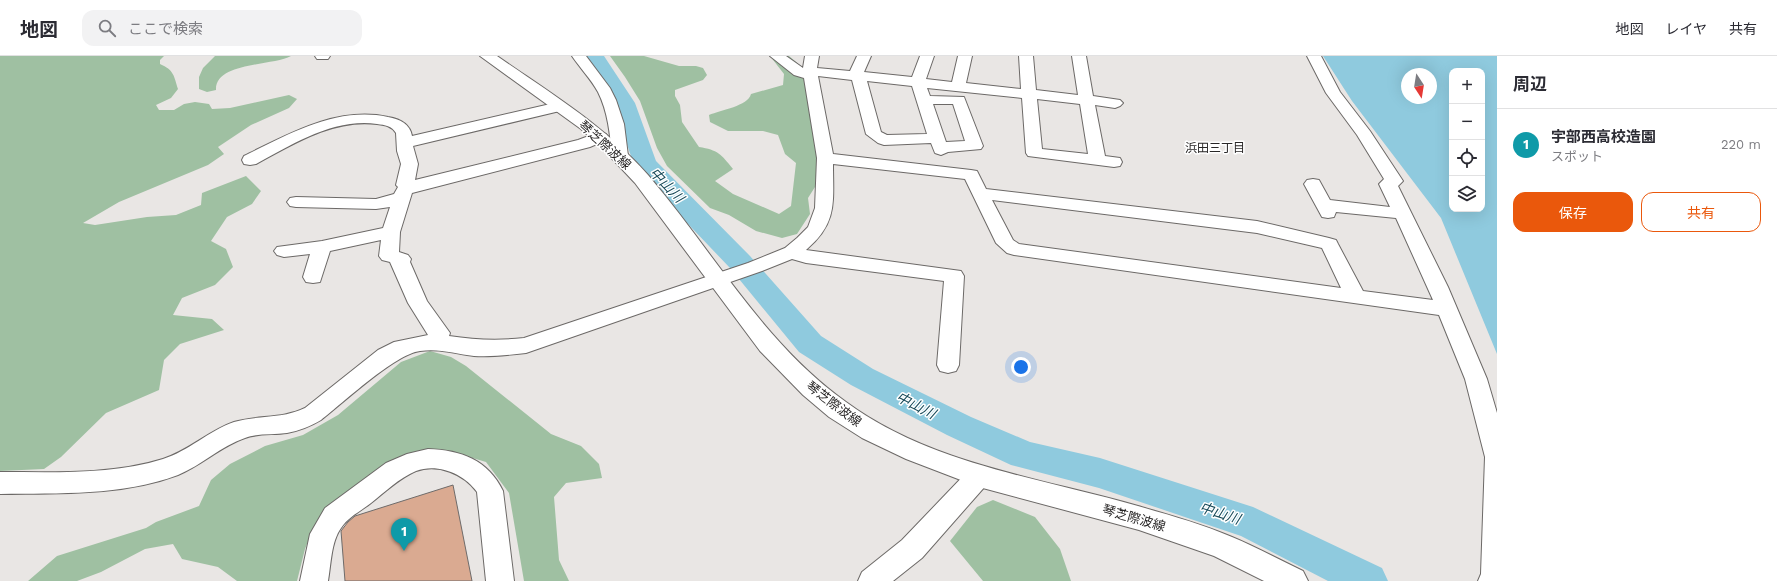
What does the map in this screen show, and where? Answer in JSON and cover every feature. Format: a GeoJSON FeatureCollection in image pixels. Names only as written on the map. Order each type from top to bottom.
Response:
{"type":"FeatureCollection","features":[{"type":"Feature","properties":{"kind":"main road","name":"琴芝際波線"},"geometry":{"type":"LineString","coordinates":[[487,56],[600,137],[620,156],[727,277],[768,345],[812,389],[838,410],[871,431],[915,452],[979,476],[1180,531],[1223,546],[1293,581]]}},
{"type":"Feature","properties":{"kind":"street"},"geometry":{"type":"LineString","coordinates":[[579,56],[604,91],[610,104],[618,129],[620,156]]}},
{"type":"Feature","properties":{"kind":"street"},"geometry":{"type":"LineString","coordinates":[[777,56],[799,72],[811,68],[859,76],[1115,103]]}},
{"type":"Feature","properties":{"kind":"street"},"geometry":{"type":"LineString","coordinates":[[864,56],[857,72],[874,134],[884,140],[941,148],[975,146],[959,100],[924,100]]}},
{"type":"Feature","properties":{"kind":"street"},"geometry":{"type":"LineString","coordinates":[[927,56],[918,82],[941,148]]}},
{"type":"Feature","properties":{"kind":"street"},"geometry":{"type":"LineString","coordinates":[[958,87],[965,56]]}},
{"type":"Feature","properties":{"kind":"street"},"geometry":{"type":"LineString","coordinates":[[1026,56],[1034,152],[1114,162]]}},
{"type":"Feature","properties":{"kind":"street"},"geometry":{"type":"LineString","coordinates":[[1079,56],[1097,160]]}},
{"type":"Feature","properties":{"kind":"street"},"geometry":{"type":"LineString","coordinates":[[1314,56],[1333,93],[1364,134],[1394,181],[1388,184],[1404,214],[1448,309],[1476,380],[1497,457],[1495,574],[1492,581]]}},
{"type":"Feature","properties":{"kind":"street"},"geometry":{"type":"LineString","coordinates":[[0,483],[82,481],[139,475],[170,466],[230,434],[247,428],[285,425],[303,420],[391,353],[402,347],[419,342],[437,342],[474,348],[503,348],[526,345],[727,277],[792,252],[816,230],[824,208],[825,158],[811,68]]}},
{"type":"Feature","properties":{"kind":"street"},"geometry":{"type":"LineString","coordinates":[[405,143],[559,107]]}},
{"type":"Feature","properties":{"kind":"street"},"geometry":{"type":"LineString","coordinates":[[250,160],[322,126],[351,119],[380,119],[399,126],[404,132],[405,149],[409,161],[409,170],[405,185],[405,192],[391,232],[389,256],[401,259],[400,262],[418,303],[439,333],[437,342]]}},
{"type":"Feature","properties":{"kind":"street"},"geometry":{"type":"LineString","coordinates":[[296,202],[376,204],[389,202],[405,192],[584,144],[600,137]]}},
{"type":"Feature","properties":{"kind":"street"},"geometry":{"type":"LineString","coordinates":[[825,158],[971,175],[1005,243],[1014,249],[1448,309]]}},
{"type":"Feature","properties":{"kind":"street"},"geometry":{"type":"LineString","coordinates":[[1313,184],[1326,209],[1404,214]]}},
{"type":"Feature","properties":{"kind":"street"},"geometry":{"type":"LineString","coordinates":[[980,193],[1257,227],[1329,244],[1356,297]]}},
{"type":"Feature","properties":{"kind":"street"},"geometry":{"type":"LineString","coordinates":[[284,251],[322,247],[391,232]]}},
{"type":"Feature","properties":{"kind":"street"},"geometry":{"type":"LineString","coordinates":[[313,277],[322,247]]}},
{"type":"Feature","properties":{"kind":"street"},"geometry":{"type":"LineString","coordinates":[[792,252],[806,257],[954,276],[948,365]]}},
{"type":"Feature","properties":{"kind":"street"},"geometry":{"type":"LineString","coordinates":[[314,581],[324,533],[332,519],[400,466],[421,459],[440,458],[464,466],[483,478],[490,491],[500,581]]}},
{"type":"Feature","properties":{"kind":"street"},"geometry":{"type":"LineString","coordinates":[[872,581],[912,549],[979,476]]}},
{"type":"Feature","properties":{"kind":"green space"},"geometry":{"type":"Polygon","coordinates":[[[0,56],[164,56],[160,60],[160,64],[171,71],[178,89],[171,98],[156,105],[159,110],[174,110],[184,104],[195,102],[209,104],[212,109],[230,108],[289,95],[297,99],[289,108],[251,125],[218,147],[224,154],[208,165],[119,202],[83,223],[95,225],[147,217],[176,215],[201,205],[202,193],[246,176],[261,191],[252,204],[227,217],[211,241],[226,249],[233,267],[215,285],[182,298],[173,315],[212,319],[224,330],[180,344],[164,360],[159,390],[106,413],[61,457],[44,469],[0,471],[0,56]]]}},
{"type":"Feature","properties":{"kind":"green space"},"geometry":{"type":"Polygon","coordinates":[[[215,56],[291,56],[246,66],[225,74],[218,81],[216,90],[207,92],[199,89],[199,77],[203,68],[215,56]]]}},
{"type":"Feature","properties":{"kind":"green space"},"geometry":{"type":"Polygon","coordinates":[[[610,56],[644,56],[679,66],[696,66],[703,68],[707,75],[703,80],[675,90],[675,96],[680,105],[682,122],[699,147],[715,151],[733,169],[715,181],[733,194],[779,214],[791,206],[796,163],[785,154],[778,135],[763,131],[728,131],[710,122],[709,115],[740,105],[749,98],[751,94],[783,85],[784,74],[770,56],[789,56],[802,67],[797,73],[807,81],[818,155],[815,187],[808,198],[810,214],[797,234],[782,238],[756,231],[729,215],[710,208],[667,166],[657,148],[640,101],[610,56]]]}},
{"type":"Feature","properties":{"kind":"green space"},"geometry":{"type":"Polygon","coordinates":[[[430,351],[451,357],[466,366],[551,434],[581,446],[599,464],[602,478],[566,483],[554,497],[559,560],[569,581],[524,581],[509,493],[486,462],[449,451],[393,462],[352,492],[314,526],[305,549],[297,581],[237,581],[218,567],[182,559],[173,544],[145,549],[101,572],[77,581],[28,581],[57,556],[146,528],[156,522],[199,506],[211,480],[230,464],[265,446],[303,435],[338,415],[401,362],[430,351]]]}},
{"type":"Feature","properties":{"kind":"green space"},"geometry":{"type":"Polygon","coordinates":[[[993,500],[1035,517],[1060,549],[1071,581],[983,581],[950,541],[977,507],[993,500]]]}},
{"type":"Feature","properties":{"kind":"water"},"geometry":{"type":"Polygon","coordinates":[[[1323,56],[1497,56],[1497,354],[1441,218],[1352,101],[1323,56]]]}},
{"type":"Feature","properties":{"kind":"building"},"geometry":{"type":"Polygon","coordinates":[[[453,485],[472,581],[345,581],[341,531],[348,522],[355,516],[453,485]]]}},
{"type":"Feature","properties":{"kind":"waterway","name":"中山川"},"geometry":{"type":"LineString","coordinates":[[594,56],[624,103],[645,162],[656,176],[740,262],[810,344],[862,377],[959,426],[1024,455],[1100,473],[1253,524],[1368,581]]}},
{"type":"Feature","properties":{"kind":"place","name":"宇部西高校造園"},"geometry":{"type":"Point","coordinates":[404,551]}},
{"type":"Feature","properties":{"kind":"district","name":"浜田三丁目"},"geometry":{"type":"Point","coordinates":[1215,148]}}]}
